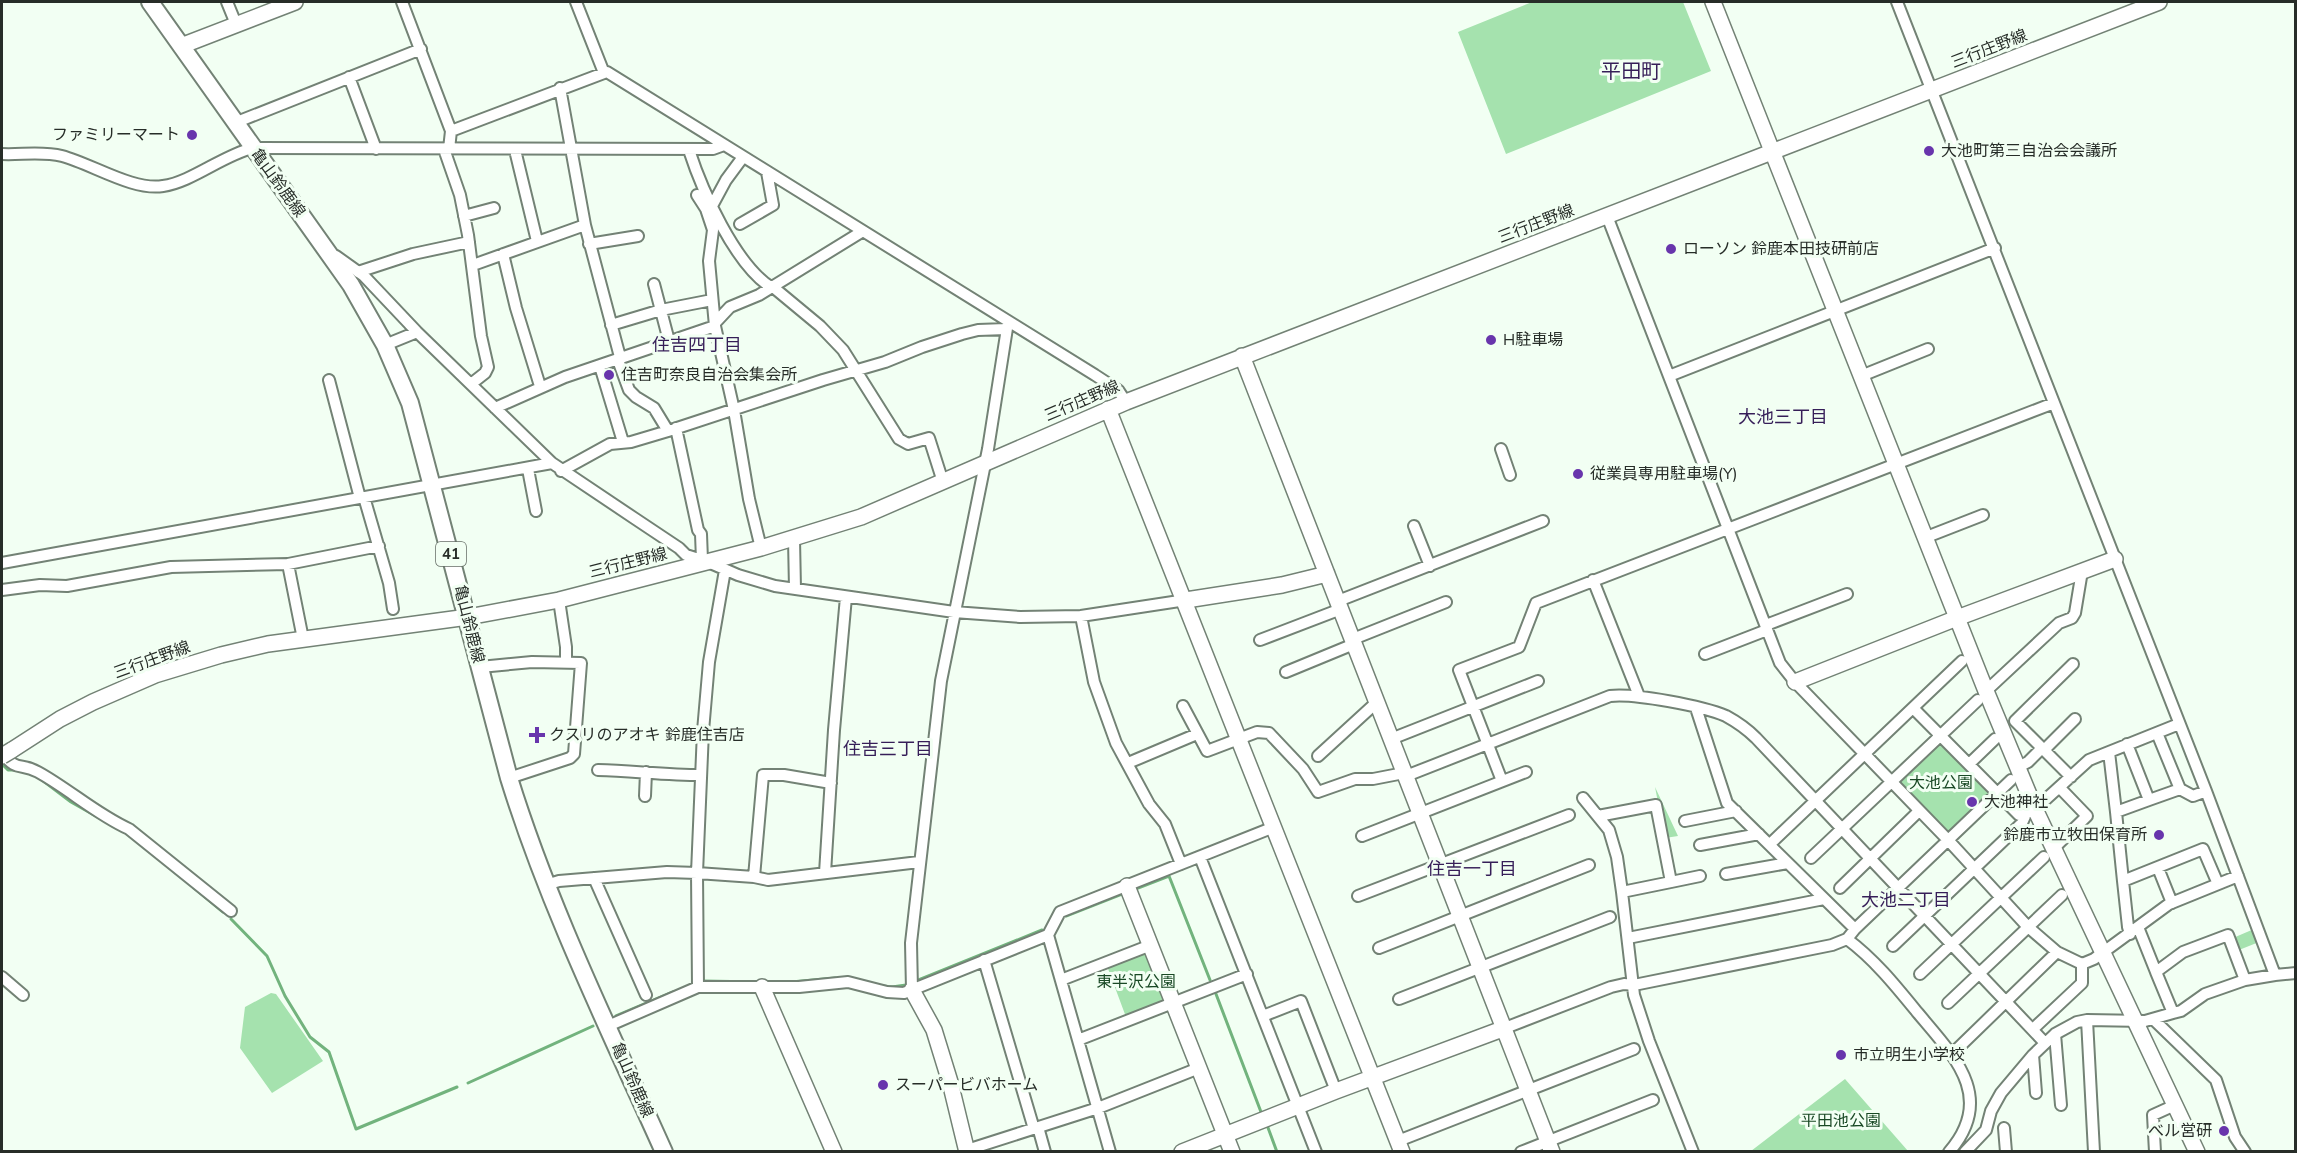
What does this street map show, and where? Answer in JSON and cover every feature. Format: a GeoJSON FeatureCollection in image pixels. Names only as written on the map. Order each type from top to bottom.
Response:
{"type":"FeatureCollection","features":[{"type":"Feature","properties":{"kind":"main road","name":"亀山鈴鹿線"},"geometry":{"type":"LineString","coordinates":[[150,2],[330,254],[351,285],[385,345],[410,403],[509,778],[546,885],[664,1152]]}},
{"type":"Feature","properties":{"kind":"street"},"geometry":{"type":"LineString","coordinates":[[227,2],[236,24]]}},
{"type":"Feature","properties":{"kind":"street"},"geometry":{"type":"LineString","coordinates":[[181,46],[295,2]]}},
{"type":"Feature","properties":{"kind":"street"},"geometry":{"type":"LineString","coordinates":[[402,2],[451,132],[447,149],[470,242],[480,327],[488,367],[471,384]]}},
{"type":"Feature","properties":{"kind":"street"},"geometry":{"type":"LineString","coordinates":[[576,2],[604,73]]}},
{"type":"Feature","properties":{"kind":"street"},"geometry":{"type":"LineString","coordinates":[[1713,2],[1774,151],[1957,618],[1982,695],[2014,773],[2049,852],[2104,952],[2197,1152]]}},
{"type":"Feature","properties":{"kind":"street"},"geometry":{"type":"LineString","coordinates":[[1897,2],[2206,790],[2275,975]]}},
{"type":"Feature","properties":{"kind":"street","name":"三行庄野線"},"geometry":{"type":"LineString","coordinates":[[5,753],[60,719],[93,702],[155,675],[221,655],[303,639],[468,617],[559,600],[794,539],[861,517],[1108,409],[2159,2]]}},
{"type":"Feature","properties":{"kind":"street"},"geometry":{"type":"LineString","coordinates":[[237,122],[421,49]]}},
{"type":"Feature","properties":{"kind":"street"},"geometry":{"type":"LineString","coordinates":[[451,132],[560,88],[607,72],[863,231],[1007,326],[1118,390],[1126,402]]}},
{"type":"Feature","properties":{"kind":"street"},"geometry":{"type":"LineString","coordinates":[[349,77],[376,148]]}},
{"type":"Feature","properties":{"kind":"street"},"geometry":{"type":"LineString","coordinates":[[560,88],[585,225],[619,358],[629,390],[654,408],[672,430],[698,530],[701,534],[705,561]]}},
{"type":"Feature","properties":{"kind":"street"},"geometry":{"type":"LineString","coordinates":[[2,154],[52,154],[83,163],[142,186],[164,186],[239,152],[253,148],[689,150],[713,149],[724,145]]}},
{"type":"Feature","properties":{"kind":"street"},"geometry":{"type":"LineString","coordinates":[[515,150],[537,241]]}},
{"type":"Feature","properties":{"kind":"street"},"geometry":{"type":"LineString","coordinates":[[689,150],[709,208],[713,230],[709,261],[715,324],[734,410],[748,499],[761,548]]}},
{"type":"Feature","properties":{"kind":"street"},"geometry":{"type":"LineString","coordinates":[[709,208],[743,157]]}},
{"type":"Feature","properties":{"kind":"street"},"geometry":{"type":"LineString","coordinates":[[740,224],[773,206],[768,172]]}},
{"type":"Feature","properties":{"kind":"street"},"geometry":{"type":"LineString","coordinates":[[697,195],[709,208],[758,279],[833,338],[899,439],[908,444],[929,438],[943,482]]}},
{"type":"Feature","properties":{"kind":"street"},"geometry":{"type":"LineString","coordinates":[[464,216],[494,208]]}},
{"type":"Feature","properties":{"kind":"street"},"geometry":{"type":"LineString","coordinates":[[1607,216],[1780,663],[1795,682],[1948,840],[2028,927],[2057,952],[2082,963],[2094,959],[2172,903],[2238,876]]}},
{"type":"Feature","properties":{"kind":"street"},"geometry":{"type":"LineString","coordinates":[[473,265],[585,225]]}},
{"type":"Feature","properties":{"kind":"street"},"geometry":{"type":"LineString","coordinates":[[495,408],[540,386],[715,324],[730,307],[772,288],[863,231]]}},
{"type":"Feature","properties":{"kind":"street"},"geometry":{"type":"LineString","coordinates":[[590,244],[638,236]]}},
{"type":"Feature","properties":{"kind":"street"},"geometry":{"type":"LineString","coordinates":[[358,272],[413,255],[470,242]]}},
{"type":"Feature","properties":{"kind":"street"},"geometry":{"type":"LineString","coordinates":[[1669,376],[1995,248]]}},
{"type":"Feature","properties":{"kind":"street"},"geometry":{"type":"LineString","coordinates":[[330,254],[340,257],[364,276],[417,332],[556,467],[686,555],[757,582],[954,612],[1020,617],[1081,616],[1282,585],[1327,574]]}},
{"type":"Feature","properties":{"kind":"street"},"geometry":{"type":"LineString","coordinates":[[503,255],[516,308],[540,386]]}},
{"type":"Feature","properties":{"kind":"street"},"geometry":{"type":"LineString","coordinates":[[654,284],[669,341]]}},
{"type":"Feature","properties":{"kind":"street"},"geometry":{"type":"LineString","coordinates":[[611,325],[661,310],[712,300]]}},
{"type":"Feature","properties":{"kind":"street"},"geometry":{"type":"LineString","coordinates":[[2,563],[362,497],[528,469],[556,467],[610,444],[672,430],[823,380],[856,372],[962,334],[1007,326]]}},
{"type":"Feature","properties":{"kind":"street"},"geometry":{"type":"LineString","coordinates":[[1007,326],[985,463],[941,681],[911,943],[912,990],[934,1030],[967,1151],[1098,1108],[1199,1068]]}},
{"type":"Feature","properties":{"kind":"street"},"geometry":{"type":"LineString","coordinates":[[385,345],[417,332]]}},
{"type":"Feature","properties":{"kind":"street"},"geometry":{"type":"LineString","coordinates":[[1861,376],[1928,349]]}},
{"type":"Feature","properties":{"kind":"street"},"geometry":{"type":"LineString","coordinates":[[1242,356],[1550,1146]]}},
{"type":"Feature","properties":{"kind":"street"},"geometry":{"type":"LineString","coordinates":[[600,366],[623,442]]}},
{"type":"Feature","properties":{"kind":"street"},"geometry":{"type":"LineString","coordinates":[[329,380],[362,497],[379,546],[393,609]]}},
{"type":"Feature","properties":{"kind":"street"},"geometry":{"type":"LineString","coordinates":[[1502,781],[1459,669],[1519,647],[1536,603],[2054,403]]}},
{"type":"Feature","properties":{"kind":"street"},"geometry":{"type":"LineString","coordinates":[[1108,409],[1186,600],[1400,1146],[1528,1089],[1634,1049]]}},
{"type":"Feature","properties":{"kind":"street"},"geometry":{"type":"LineString","coordinates":[[1501,449],[1510,475]]}},
{"type":"Feature","properties":{"kind":"street"},"geometry":{"type":"LineString","coordinates":[[528,469],[536,511]]}},
{"type":"Feature","properties":{"kind":"street"},"geometry":{"type":"LineString","coordinates":[[1924,538],[1983,515]]}},
{"type":"Feature","properties":{"kind":"street"},"geometry":{"type":"LineString","coordinates":[[1260,640],[1430,566],[1543,521]]}},
{"type":"Feature","properties":{"kind":"street"},"geometry":{"type":"LineString","coordinates":[[1414,526],[1430,566]]}},
{"type":"Feature","properties":{"kind":"street"},"geometry":{"type":"LineString","coordinates":[[794,539],[795,589]]}},
{"type":"Feature","properties":{"kind":"street"},"geometry":{"type":"LineString","coordinates":[[2,590],[40,585],[67,586],[171,567],[288,564],[379,546]]}},
{"type":"Feature","properties":{"kind":"street"},"geometry":{"type":"LineString","coordinates":[[1795,682],[2115,559]]}},
{"type":"Feature","properties":{"kind":"street"},"geometry":{"type":"LineString","coordinates":[[288,564],[303,639]]}},
{"type":"Feature","properties":{"kind":"street"},"geometry":{"type":"LineString","coordinates":[[698,987],[697,873],[701,775],[709,662],[725,570]]}},
{"type":"Feature","properties":{"kind":"street"},"geometry":{"type":"LineString","coordinates":[[1811,858],[1893,783],[2059,623],[2072,618],[2075,614],[2082,571]]}},
{"type":"Feature","properties":{"kind":"street"},"geometry":{"type":"LineString","coordinates":[[1593,580],[1639,696]]}},
{"type":"Feature","properties":{"kind":"street"},"geometry":{"type":"LineString","coordinates":[[1705,654],[1848,594]]}},
{"type":"Feature","properties":{"kind":"street"},"geometry":{"type":"LineString","coordinates":[[825,873],[846,597]]}},
{"type":"Feature","properties":{"kind":"street"},"geometry":{"type":"LineString","coordinates":[[559,600],[566,662]]}},
{"type":"Feature","properties":{"kind":"street"},"geometry":{"type":"LineString","coordinates":[[1286,672],[1446,602]]}},
{"type":"Feature","properties":{"kind":"street"},"geometry":{"type":"LineString","coordinates":[[1081,616],[1094,682],[1116,743],[1149,804],[1165,824],[1181,864]]}},
{"type":"Feature","properties":{"kind":"street"},"geometry":{"type":"LineString","coordinates":[[1770,844],[1962,661]]}},
{"type":"Feature","properties":{"kind":"street"},"geometry":{"type":"LineString","coordinates":[[480,667],[532,662],[581,663],[574,754],[570,758],[509,778]]}},
{"type":"Feature","properties":{"kind":"street"},"geometry":{"type":"LineString","coordinates":[[2071,777],[2015,721],[2073,664]]}},
{"type":"Feature","properties":{"kind":"street"},"geometry":{"type":"LineString","coordinates":[[1391,739],[1538,681]]}},
{"type":"Feature","properties":{"kind":"street"},"geometry":{"type":"LineString","coordinates":[[1183,706],[1206,751],[1257,732],[1269,734],[1303,770],[1318,792],[1355,779],[1405,774],[1610,696],[1639,696],[1724,715],[1743,726],[2045,1043]]}},
{"type":"Feature","properties":{"kind":"street"},"geometry":{"type":"LineString","coordinates":[[1318,756],[1377,702]]}},
{"type":"Feature","properties":{"kind":"street"},"geometry":{"type":"LineString","coordinates":[[1696,708],[1727,803],[1855,929]]}},
{"type":"Feature","properties":{"kind":"street"},"geometry":{"type":"LineString","coordinates":[[1913,708],[2014,811],[2019,815],[2031,812]]}},
{"type":"Feature","properties":{"kind":"street"},"geometry":{"type":"LineString","coordinates":[[1182,1152],[1611,987],[1624,984],[1634,985],[1832,945],[1847,939],[1997,793],[2014,773],[2075,719]]}},
{"type":"Feature","properties":{"kind":"street"},"geometry":{"type":"LineString","coordinates":[[1893,946],[1975,869],[2031,812],[2089,760],[2179,724]]}},
{"type":"Feature","properties":{"kind":"street"},"geometry":{"type":"LineString","coordinates":[[2157,733],[2180,789],[2193,796],[2206,790]]}},
{"type":"Feature","properties":{"kind":"street"},"geometry":{"type":"LineString","coordinates":[[1128,763],[1197,734]]}},
{"type":"Feature","properties":{"kind":"street"},"geometry":{"type":"LineString","coordinates":[[1969,764],[1995,739]]}},
{"type":"Feature","properties":{"kind":"street"},"geometry":{"type":"LineString","coordinates":[[2127,744],[2149,800]]}},
{"type":"Feature","properties":{"kind":"street"},"geometry":{"type":"LineString","coordinates":[[2109,752],[2128,927],[2134,930],[2156,972],[2173,1013]]}},
{"type":"Feature","properties":{"kind":"street"},"geometry":{"type":"LineString","coordinates":[[5,753],[11,765],[36,771],[111,821],[129,829],[231,911]]}},
{"type":"Feature","properties":{"kind":"street"},"geometry":{"type":"LineString","coordinates":[[598,770],[663,775],[701,775]]}},
{"type":"Feature","properties":{"kind":"street"},"geometry":{"type":"LineString","coordinates":[[645,796],[646,772]]}},
{"type":"Feature","properties":{"kind":"street"},"geometry":{"type":"LineString","coordinates":[[1362,836],[1526,772]]}},
{"type":"Feature","properties":{"kind":"street"},"geometry":{"type":"LineString","coordinates":[[754,877],[764,775],[784,775],[831,783]]}},
{"type":"Feature","properties":{"kind":"street"},"geometry":{"type":"LineString","coordinates":[[1920,974],[2087,816],[2060,788]]}},
{"type":"Feature","properties":{"kind":"street"},"geometry":{"type":"LineString","coordinates":[[2116,813],[2180,789]]}},
{"type":"Feature","properties":{"kind":"street"},"geometry":{"type":"LineString","coordinates":[[1583,798],[1609,830],[1617,857],[1634,995],[1649,1041],[1693,1152]]}},
{"type":"Feature","properties":{"kind":"street"},"geometry":{"type":"LineString","coordinates":[[1598,816],[1656,805],[1671,882]]}},
{"type":"Feature","properties":{"kind":"street"},"geometry":{"type":"LineString","coordinates":[[1685,821],[1736,811]]}},
{"type":"Feature","properties":{"kind":"street"},"geometry":{"type":"LineString","coordinates":[[1839,888],[1919,811]]}},
{"type":"Feature","properties":{"kind":"street"},"geometry":{"type":"LineString","coordinates":[[1358,896],[1569,814]]}},
{"type":"Feature","properties":{"kind":"street"},"geometry":{"type":"LineString","coordinates":[[608,1026],[698,987],[762,987],[848,982],[887,992],[904,993],[1048,935],[1060,912],[1274,827]]}},
{"type":"Feature","properties":{"kind":"street"},"geometry":{"type":"LineString","coordinates":[[1700,845],[1759,834]]}},
{"type":"Feature","properties":{"kind":"street"},"geometry":{"type":"LineString","coordinates":[[2123,881],[2203,849],[2218,884]]}},
{"type":"Feature","properties":{"kind":"street"},"geometry":{"type":"LineString","coordinates":[[1200,857],[1316,1152]]}},
{"type":"Feature","properties":{"kind":"street"},"geometry":{"type":"LineString","coordinates":[[546,885],[559,881],[666,872],[754,877],[768,880],[919,862]]}},
{"type":"Feature","properties":{"kind":"street"},"geometry":{"type":"LineString","coordinates":[[1726,874],[1788,863]]}},
{"type":"Feature","properties":{"kind":"street"},"geometry":{"type":"LineString","coordinates":[[1379,948],[1589,865]]}},
{"type":"Feature","properties":{"kind":"street"},"geometry":{"type":"LineString","coordinates":[[2158,867],[2172,903]]}},
{"type":"Feature","properties":{"kind":"street"},"geometry":{"type":"LineString","coordinates":[[1622,892],[1700,876]]}},
{"type":"Feature","properties":{"kind":"street"},"geometry":{"type":"LineString","coordinates":[[594,878],[646,995]]}},
{"type":"Feature","properties":{"kind":"street"},"geometry":{"type":"LineString","coordinates":[[1127,886],[1232,1152]]}},
{"type":"Feature","properties":{"kind":"street"},"geometry":{"type":"LineString","coordinates":[[1948,1003],[2062,895]]}},
{"type":"Feature","properties":{"kind":"street"},"geometry":{"type":"LineString","coordinates":[[1628,938],[1824,899]]}},
{"type":"Feature","properties":{"kind":"street"},"geometry":{"type":"LineString","coordinates":[[1399,999],[1610,917]]}},
{"type":"Feature","properties":{"kind":"street"},"geometry":{"type":"LineString","coordinates":[[1048,935],[1110,1152]]}},
{"type":"Feature","properties":{"kind":"street"},"geometry":{"type":"LineString","coordinates":[[2156,972],[2183,952],[2228,935],[2245,980]]}},
{"type":"Feature","properties":{"kind":"street"},"geometry":{"type":"LineString","coordinates":[[1847,939],[1877,964],[1953,1053],[1967,1085],[1970,1112],[1964,1132],[1949,1152]]}},
{"type":"Feature","properties":{"kind":"street"},"geometry":{"type":"LineString","coordinates":[[1061,980],[1151,945]]}},
{"type":"Feature","properties":{"kind":"street"},"geometry":{"type":"LineString","coordinates":[[1953,1053],[2057,952]]}},
{"type":"Feature","properties":{"kind":"street"},"geometry":{"type":"LineString","coordinates":[[984,960],[1045,1152]]}},
{"type":"Feature","properties":{"kind":"street"},"geometry":{"type":"LineString","coordinates":[[2033,1029],[2082,983],[2082,963]]}},
{"type":"Feature","properties":{"kind":"street"},"geometry":{"type":"LineString","coordinates":[[1965,1152],[1986,1130],[1991,1111],[2001,1093],[2033,1054],[2055,1034],[2077,1022],[2153,1019],[2181,1011],[2205,994],[2245,980],[2295,973]]}},
{"type":"Feature","properties":{"kind":"street"},"geometry":{"type":"LineString","coordinates":[[1078,1040],[1247,974]]}},
{"type":"Feature","properties":{"kind":"street"},"geometry":{"type":"LineString","coordinates":[[2,976],[22,995]]}},
{"type":"Feature","properties":{"kind":"street"},"geometry":{"type":"LineString","coordinates":[[762,987],[834,1152]]}},
{"type":"Feature","properties":{"kind":"street"},"geometry":{"type":"LineString","coordinates":[[1263,1016],[1301,1002],[1336,1091]]}},
{"type":"Feature","properties":{"kind":"street"},"geometry":{"type":"LineString","coordinates":[[2153,1019],[2216,1080],[2235,1137],[2245,1152]]}},
{"type":"Feature","properties":{"kind":"street"},"geometry":{"type":"LineString","coordinates":[[2087,1020],[2094,1152]]}},
{"type":"Feature","properties":{"kind":"street"},"geometry":{"type":"LineString","coordinates":[[2055,1034],[2061,1105]]}},
{"type":"Feature","properties":{"kind":"street"},"geometry":{"type":"LineString","coordinates":[[2033,1054],[2036,1093]]}},
{"type":"Feature","properties":{"kind":"street"},"geometry":{"type":"LineString","coordinates":[[1521,1152],[1550,1146],[1653,1100]]}},
{"type":"Feature","properties":{"kind":"street"},"geometry":{"type":"LineString","coordinates":[[2155,1152],[2153,1114],[2175,1105]]}},
{"type":"Feature","properties":{"kind":"street"},"geometry":{"type":"LineString","coordinates":[[2004,1128],[2006,1152]]}},
{"type":"Feature","properties":{"kind":"green space"},"geometry":{"type":"Polygon","coordinates":[[[1532,2],[1683,2],[1711,71],[1506,154],[1458,32],[1532,2]]]}},
{"type":"Feature","properties":{"kind":"green space","name":"大池公園"},"geometry":{"type":"Polygon","coordinates":[[[1938,740],[1992,792],[1949,835],[1899,784],[1900,779],[1938,740]]]}},
{"type":"Feature","properties":{"kind":"green space"},"geometry":{"type":"Polygon","coordinates":[[[1655,787],[1678,836],[1665,838],[1655,787]]]}},
{"type":"Feature","properties":{"kind":"green space"},"geometry":{"type":"Polygon","coordinates":[[[2254,929],[2259,942],[2239,950],[2233,938],[2254,929]]]}},
{"type":"Feature","properties":{"kind":"green space","name":"東半沢公園"},"geometry":{"type":"Polygon","coordinates":[[[1145,951],[1166,998],[1164,1003],[1126,1017],[1107,966],[1145,951]]]}},
{"type":"Feature","properties":{"kind":"green space"},"geometry":{"type":"Polygon","coordinates":[[[271,993],[276,994],[323,1061],[272,1093],[240,1048],[245,1007],[271,993]]]}},
{"type":"Feature","properties":{"kind":"green space","name":"平田池公園"},"geometry":{"type":"Polygon","coordinates":[[[1845,1079],[1908,1151],[1751,1151],[1845,1079]]]}},
{"type":"Feature","properties":{"kind":"waterway"},"geometry":{"type":"LineString","coordinates":[[3,765],[8,770],[17,770]]}},
{"type":"Feature","properties":{"kind":"waterway"},"geometry":{"type":"LineString","coordinates":[[42,780],[71,802],[101,819]]}},
{"type":"Feature","properties":{"kind":"waterway"},"geometry":{"type":"LineString","coordinates":[[1138,888],[1169,876],[1210,980]]}},
{"type":"Feature","properties":{"kind":"waterway"},"geometry":{"type":"LineString","coordinates":[[193,887],[223,912]]}},
{"type":"Feature","properties":{"kind":"waterway"},"geometry":{"type":"LineString","coordinates":[[1066,916],[1122,894]]}},
{"type":"Feature","properties":{"kind":"waterway"},"geometry":{"type":"LineString","coordinates":[[231,919],[267,956],[285,996],[310,1037],[329,1052],[356,1129],[457,1087]]}},
{"type":"Feature","properties":{"kind":"waterway"},"geometry":{"type":"LineString","coordinates":[[916,981],[1042,930]]}},
{"type":"Feature","properties":{"kind":"waterway"},"geometry":{"type":"LineString","coordinates":[[791,982],[835,978]]}},
{"type":"Feature","properties":{"kind":"waterway"},"geometry":{"type":"LineString","coordinates":[[702,981],[760,982]]}},
{"type":"Feature","properties":{"kind":"waterway"},"geometry":{"type":"LineString","coordinates":[[883,986],[906,985]]}},
{"type":"Feature","properties":{"kind":"waterway"},"geometry":{"type":"LineString","coordinates":[[616,1016],[673,992]]}},
{"type":"Feature","properties":{"kind":"waterway"},"geometry":{"type":"LineString","coordinates":[[1216,994],[1261,1112]]}},
{"type":"Feature","properties":{"kind":"waterway"},"geometry":{"type":"LineString","coordinates":[[468,1083],[593,1026]]}},
{"type":"Feature","properties":{"kind":"waterway"},"geometry":{"type":"LineString","coordinates":[[1267,1125],[1277,1152]]}},
{"type":"Feature","properties":{"kind":"place","name":"ファミリーマート"},"geometry":{"type":"Point","coordinates":[192,135]}},
{"type":"Feature","properties":{"kind":"place","name":"大池町第三自治会会議所"},"geometry":{"type":"Point","coordinates":[1929,151]}},
{"type":"Feature","properties":{"kind":"place","name":"ローソン 鈴鹿本田技研前店"},"geometry":{"type":"Point","coordinates":[1671,249]}},
{"type":"Feature","properties":{"kind":"place","name":"H駐車場"},"geometry":{"type":"Point","coordinates":[1491,340]}},
{"type":"Feature","properties":{"kind":"place","name":"住吉町奈良自治会集会所"},"geometry":{"type":"Point","coordinates":[609,375]}},
{"type":"Feature","properties":{"kind":"place","name":"従業員専用駐車場(Y)"},"geometry":{"type":"Point","coordinates":[1578,474]}},
{"type":"Feature","properties":{"kind":"place","name":"クスリのアオキ 鈴鹿住吉店"},"geometry":{"type":"Point","coordinates":[537,735]}},
{"type":"Feature","properties":{"kind":"place","name":"大池神社"},"geometry":{"type":"Point","coordinates":[1972,802]}},
{"type":"Feature","properties":{"kind":"place","name":"鈴鹿市立牧田保育所"},"geometry":{"type":"Point","coordinates":[2159,835]}},
{"type":"Feature","properties":{"kind":"place","name":"市立明生小学校"},"geometry":{"type":"Point","coordinates":[1841,1055]}},
{"type":"Feature","properties":{"kind":"place","name":"スーパービバホーム"},"geometry":{"type":"Point","coordinates":[883,1085]}},
{"type":"Feature","properties":{"kind":"place","name":"べル営研"},"geometry":{"type":"Point","coordinates":[2224,1131]}},
{"type":"Feature","properties":{"kind":"district","name":"平田町"},"geometry":{"type":"Point","coordinates":[1631,71]}},
{"type":"Feature","properties":{"kind":"district","name":"住吉四丁目"},"geometry":{"type":"Point","coordinates":[697,345]}},
{"type":"Feature","properties":{"kind":"district","name":"大池三丁目"},"geometry":{"type":"Point","coordinates":[1783,417]}},
{"type":"Feature","properties":{"kind":"district","name":"住吉三丁目"},"geometry":{"type":"Point","coordinates":[888,749]}},
{"type":"Feature","properties":{"kind":"district","name":"住吉一丁目"},"geometry":{"type":"Point","coordinates":[1472,869]}},
{"type":"Feature","properties":{"kind":"district","name":"大池二丁目"},"geometry":{"type":"Point","coordinates":[1906,900]}}]}
